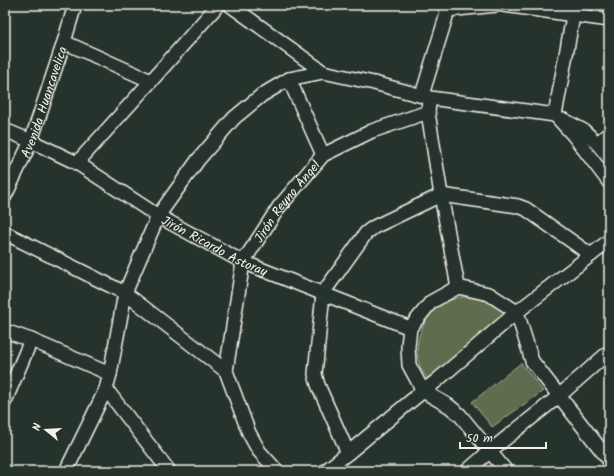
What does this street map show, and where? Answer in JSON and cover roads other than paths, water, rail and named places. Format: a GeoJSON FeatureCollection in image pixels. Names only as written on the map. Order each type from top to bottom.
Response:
{"type":"FeatureCollection","features":[{"type":"Feature","properties":{"kind":"street","name":"Avenida Huancavelica"},"geometry":{"type":"LineString","coordinates":[[5,196],[31,141],[75,5]]}},
{"type":"Feature","properties":{"kind":"street"},"geometry":{"type":"LineString","coordinates":[[77,163],[151,82],[218,5]]}},
{"type":"Feature","properties":{"kind":"street"},"geometry":{"type":"LineString","coordinates":[[230,5],[322,72]]}},
{"type":"Feature","properties":{"kind":"street"},"geometry":{"type":"LineString","coordinates":[[458,287],[441,195],[426,96],[446,17],[445,8],[497,5]]}},
{"type":"Feature","properties":{"kind":"street"},"geometry":{"type":"LineString","coordinates":[[503,5],[574,10],[609,20]]}},
{"type":"Feature","properties":{"kind":"street"},"geometry":{"type":"LineString","coordinates":[[555,115],[574,10]]}},
{"type":"Feature","properties":{"kind":"street"},"geometry":{"type":"LineString","coordinates":[[64,42],[151,82]]}},
{"type":"Feature","properties":{"kind":"street"},"geometry":{"type":"LineString","coordinates":[[66,471],[106,389],[125,293],[158,216],[198,160],[234,118],[262,95],[289,79],[322,72],[426,96],[555,115],[584,131],[597,143],[609,158]]}},
{"type":"Feature","properties":{"kind":"street"},"geometry":{"type":"LineString","coordinates":[[289,79],[323,155],[372,131],[428,112]]}},
{"type":"Feature","properties":{"kind":"street"},"geometry":{"type":"LineString","coordinates":[[555,115],[574,136],[609,182]]}},
{"type":"Feature","properties":{"kind":"street","name":"Jirón Ricardo Astoray"},"geometry":{"type":"LineString","coordinates":[[5,130],[77,163],[158,216],[243,262],[410,328]]}},
{"type":"Feature","properties":{"kind":"street"},"geometry":{"type":"LineString","coordinates":[[597,143],[609,134]]}},
{"type":"Feature","properties":{"kind":"street","name":"Jirón Reyno Ángel"},"geometry":{"type":"LineString","coordinates":[[277,471],[259,451],[249,433],[226,371],[243,262],[279,207],[323,155]]}},
{"type":"Feature","properties":{"kind":"street"},"geometry":{"type":"LineString","coordinates":[[348,453],[318,385],[315,374],[323,293],[366,233],[374,226],[441,195],[518,206],[526,209],[590,255]]}},
{"type":"Feature","properties":{"kind":"street"},"geometry":{"type":"LineString","coordinates":[[5,233],[125,293],[226,371]]}},
{"type":"Feature","properties":{"kind":"street"},"geometry":{"type":"LineString","coordinates":[[325,471],[435,382],[517,312],[609,241]]}},
{"type":"Feature","properties":{"kind":"street"},"geometry":{"type":"LineString","coordinates":[[506,471],[460,415],[449,406],[423,391],[409,366],[408,346],[410,328],[431,302],[458,287],[489,294],[517,312],[532,361],[609,460]]}},
{"type":"Feature","properties":{"kind":"street"},"geometry":{"type":"LineString","coordinates":[[5,331],[31,340],[110,374]]}},
{"type":"Feature","properties":{"kind":"street"},"geometry":{"type":"LineString","coordinates":[[5,401],[31,340]]}},
{"type":"Feature","properties":{"kind":"street"},"geometry":{"type":"LineString","coordinates":[[467,471],[560,396],[609,352]]}},
{"type":"Feature","properties":{"kind":"street"},"geometry":{"type":"LineString","coordinates":[[106,389],[169,471]]}}]}
